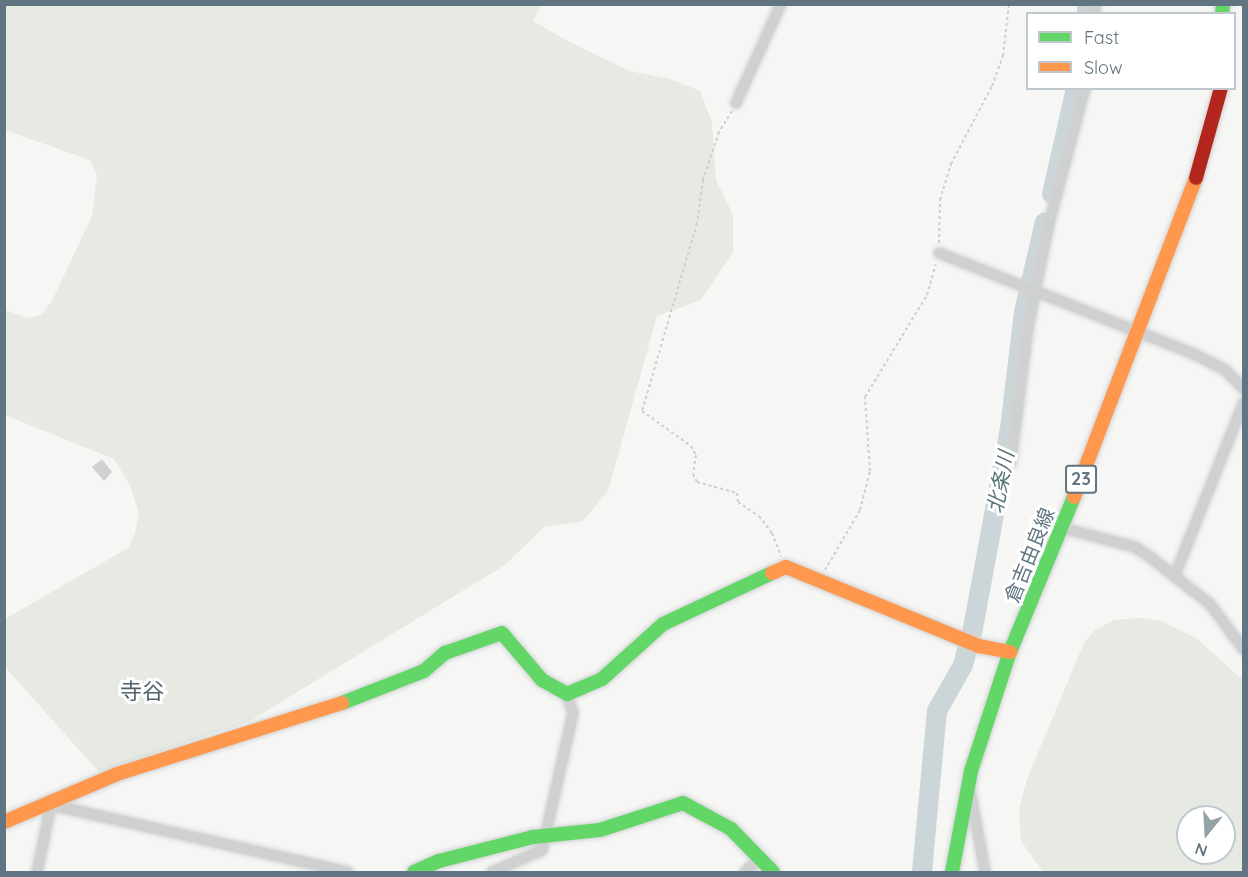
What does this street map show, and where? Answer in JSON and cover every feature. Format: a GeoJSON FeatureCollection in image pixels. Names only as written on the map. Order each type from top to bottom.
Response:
{"type":"FeatureCollection","features":[{"type":"Feature","properties":{"kind":"street"},"geometry":{"type":"LineString","coordinates":[[736,103],[781,4]]}},
{"type":"Feature","properties":{"kind":"street"},"geometry":{"type":"LineString","coordinates":[[1011,462],[1028,328],[1037,293],[1048,227],[1084,90]]}},
{"type":"Feature","properties":{"kind":"street","name":"倉吉由良線"},"geometry":{"type":"LineString","coordinates":[[952,873],[968,785],[1010,652],[1062,528],[1201,166],[1220,90]]}},
{"type":"Feature","properties":{"kind":"street"},"geometry":{"type":"LineString","coordinates":[[939,253],[1225,370],[1244,389]]}},
{"type":"Feature","properties":{"kind":"street"},"geometry":{"type":"LineString","coordinates":[[1174,575],[1244,402]]}},
{"type":"Feature","properties":{"kind":"street"},"geometry":{"type":"LineString","coordinates":[[1062,528],[1134,547],[1210,604],[1244,650]]}},
{"type":"Feature","properties":{"kind":"street"},"geometry":{"type":"LineString","coordinates":[[567,694],[602,679],[663,624],[786,567],[818,583],[955,637],[979,646],[1010,652]]}},
{"type":"Feature","properties":{"kind":"street"},"geometry":{"type":"LineString","coordinates":[[4,822],[51,805],[117,774],[382,690],[424,671],[445,653],[502,633],[542,680],[567,694],[573,713],[548,834],[542,850],[492,873]]}},
{"type":"Feature","properties":{"kind":"street"},"geometry":{"type":"LineString","coordinates":[[968,785],[985,873]]}},
{"type":"Feature","properties":{"kind":"street"},"geometry":{"type":"LineString","coordinates":[[414,873],[439,861],[548,834],[600,830],[683,802],[731,829],[772,873]]}},
{"type":"Feature","properties":{"kind":"street"},"geometry":{"type":"LineString","coordinates":[[37,873],[51,805]]}},
{"type":"Feature","properties":{"kind":"street"},"geometry":{"type":"LineString","coordinates":[[51,805],[348,873]]}},
{"type":"Feature","properties":{"kind":"street"},"geometry":{"type":"LineString","coordinates":[[745,873],[760,858]]}},
{"type":"Feature","properties":{"kind":"path"},"geometry":{"type":"LineString","coordinates":[[818,583],[860,510],[867,481],[865,397],[927,296],[939,253],[940,200],[951,164],[992,86],[1003,56],[1009,4]]}},
{"type":"Feature","properties":{"kind":"path"},"geometry":{"type":"LineString","coordinates":[[736,103],[719,132],[703,180],[696,223],[642,411],[691,446],[696,455],[693,474],[697,482],[737,493],[738,502],[759,516],[772,532],[786,567]]}},
{"type":"Feature","properties":{"kind":"shaded area"},"geometry":{"type":"Polygon","coordinates":[[[5,5],[541,5],[533,21],[566,40],[629,71],[670,79],[700,91],[712,123],[716,180],[733,215],[733,252],[701,300],[657,316],[608,491],[583,521],[544,527],[505,565],[250,721],[99,772],[4,666],[5,619],[128,548],[135,534],[139,513],[130,485],[114,459],[5,415],[5,310],[27,318],[42,315],[53,299],[92,216],[97,175],[90,160],[5,130],[5,5]]]}},
{"type":"Feature","properties":{"kind":"shaded area"},"geometry":{"type":"Polygon","coordinates":[[[1141,618],[1161,621],[1196,638],[1243,680],[1243,872],[1043,872],[1021,841],[1019,809],[1027,779],[1084,643],[1095,630],[1114,620],[1141,618]]]}},
{"type":"Feature","properties":{"kind":"building"},"geometry":{"type":"Polygon","coordinates":[[[102,459],[112,472],[104,481],[92,467],[102,459]]]}},
{"type":"Feature","properties":{"kind":"waterway","name":"北条川"},"geometry":{"type":"LineString","coordinates":[[1080,4],[1088,10]]}},
{"type":"Feature","properties":{"kind":"waterway","name":"北条川"},"geometry":{"type":"LineString","coordinates":[[1087,4],[1087,12]]}},
{"type":"Feature","properties":{"kind":"waterway","name":"北条川"},"geometry":{"type":"LineString","coordinates":[[1052,194],[1076,90]]}},
{"type":"Feature","properties":{"kind":"waterway","name":"北条川"},"geometry":{"type":"LineString","coordinates":[[922,872],[937,711],[963,665],[973,628],[1010,429],[1024,312],[1045,222]]}},
{"type":"Feature","properties":{"kind":"traffic: fast"},"geometry":{"type":"LineString","coordinates":[[1222,12],[1223,4]]}},
{"type":"Feature","properties":{"kind":"traffic: fast"},"geometry":{"type":"LineString","coordinates":[[952,872],[971,771],[1010,652],[1074,497]]}},
{"type":"Feature","properties":{"kind":"traffic: fast"},"geometry":{"type":"LineString","coordinates":[[342,703],[424,671],[445,653],[502,633],[542,680],[567,694],[602,679],[663,624],[772,573]]}},
{"type":"Feature","properties":{"kind":"traffic: fast"},"geometry":{"type":"LineString","coordinates":[[414,872],[439,861],[533,837],[600,830],[683,803],[731,829],[773,872]]}},
{"type":"Feature","properties":{"kind":"traffic: slow"},"geometry":{"type":"LineString","coordinates":[[1074,497],[1196,178]]}},
{"type":"Feature","properties":{"kind":"traffic: slow"},"geometry":{"type":"LineString","coordinates":[[772,573],[786,567],[979,646],[1010,652]]}},
{"type":"Feature","properties":{"kind":"traffic: slow"},"geometry":{"type":"LineString","coordinates":[[4,822],[117,774],[342,703]]}},
{"type":"Feature","properties":{"kind":"traffic: jam"},"geometry":{"type":"LineString","coordinates":[[1196,178],[1220,90]]}},
{"type":"Feature","properties":{"kind":"district","name":"寺谷"},"geometry":{"type":"Point","coordinates":[142,692]}}]}
